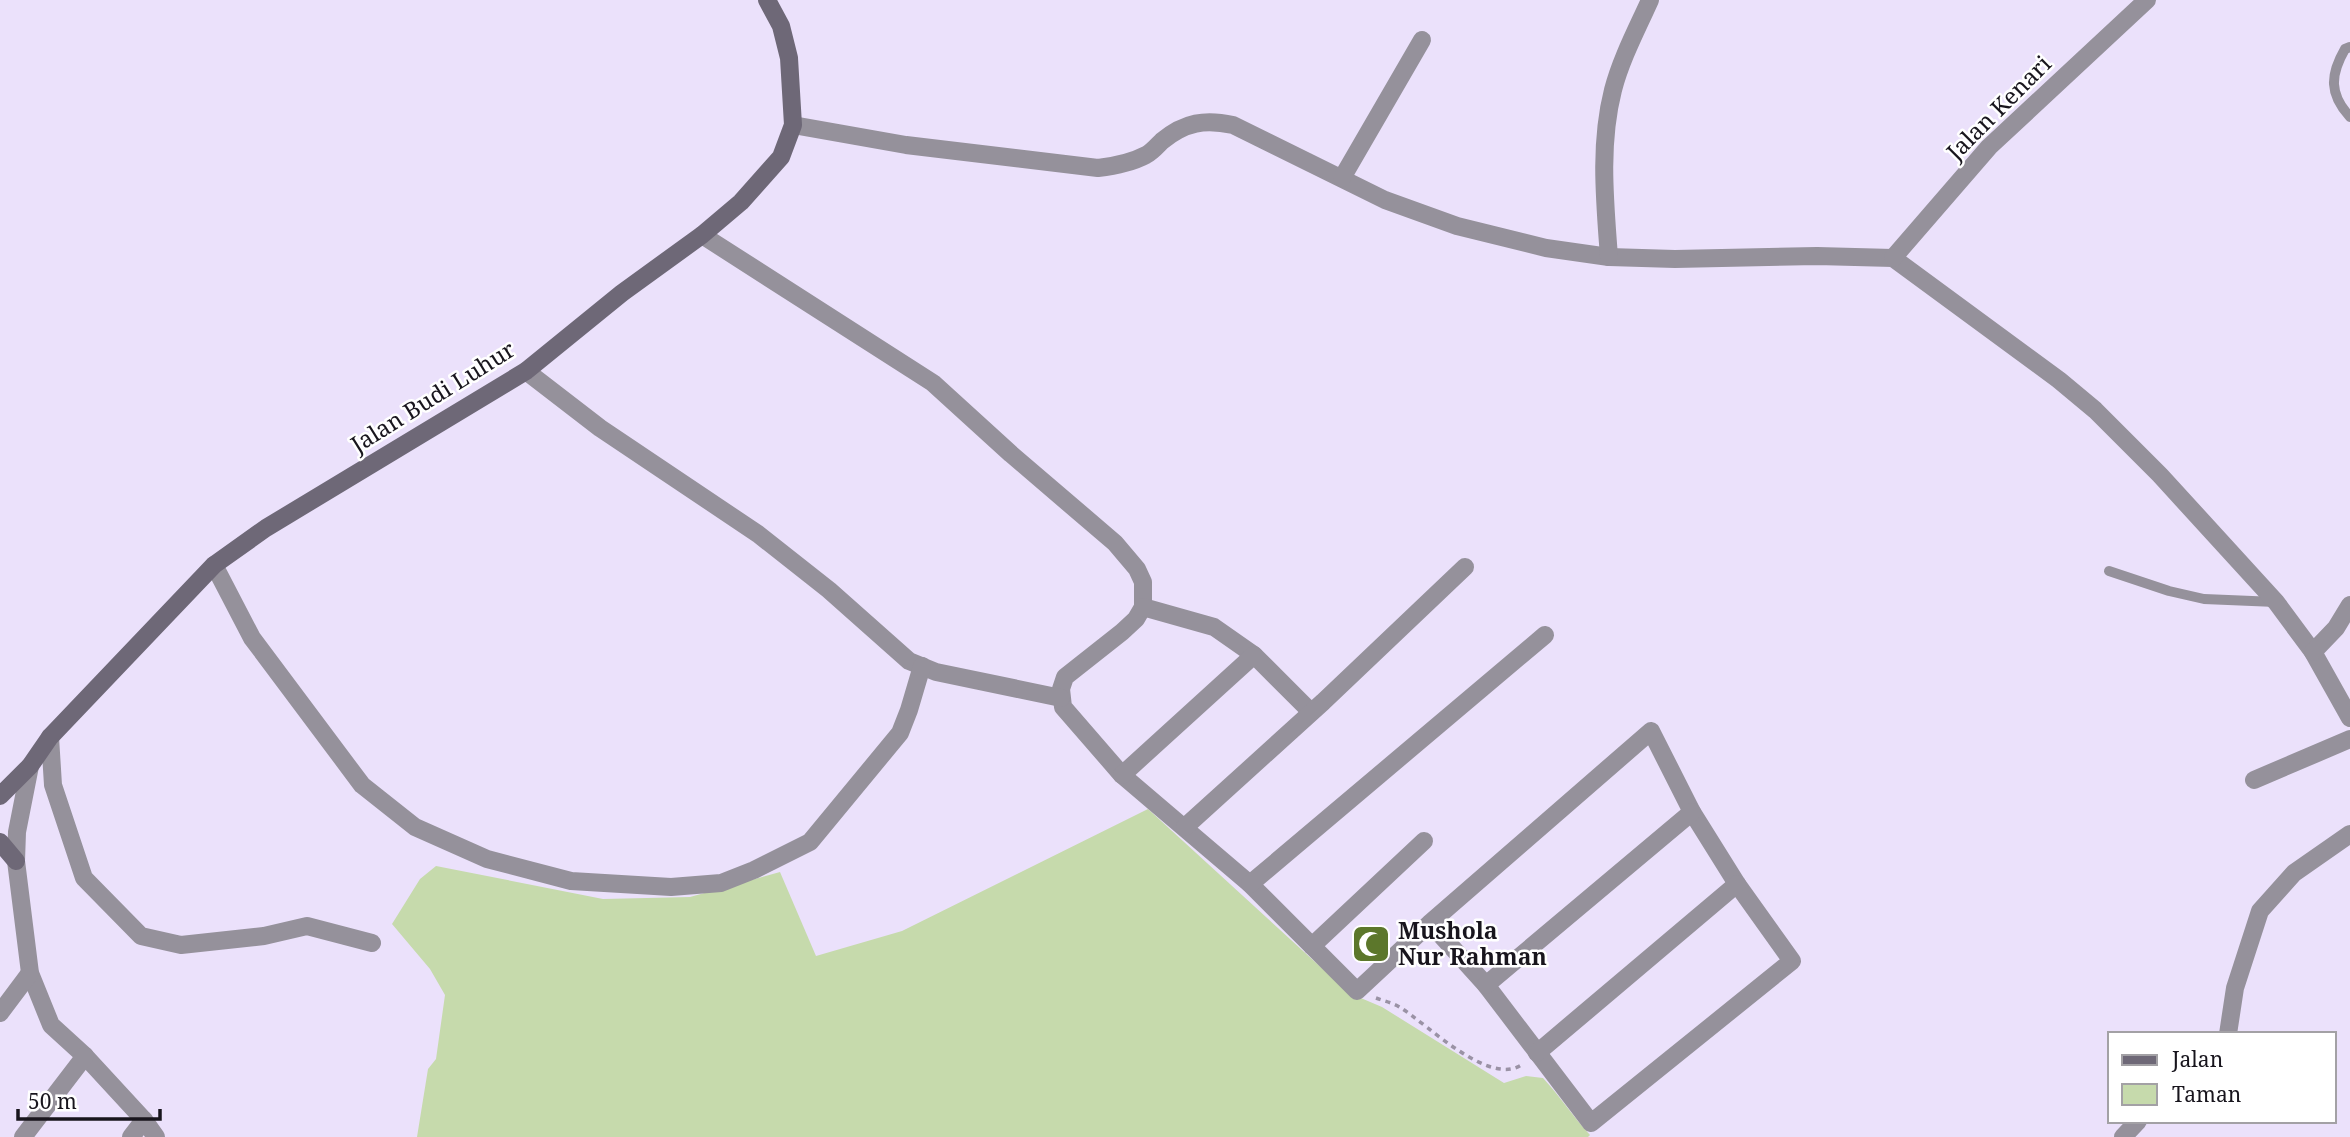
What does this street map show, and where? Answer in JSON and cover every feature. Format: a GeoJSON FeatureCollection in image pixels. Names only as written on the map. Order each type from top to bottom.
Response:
{"type":"FeatureCollection","features":[{"type":"Feature","properties":{"kind":"main road","name":"Jalan Budi Luhur"},"geometry":{"type":"LineString","coordinates":[[0,796],[30,766],[51,737],[214,565],[267,528],[526,371],[741,202],[781,157],[793,125],[789,58],[781,26],[768,0]]}},
{"type":"Feature","properties":{"kind":"main road"},"geometry":{"type":"LineString","coordinates":[[0,842],[16,861]]}},
{"type":"Feature","properties":{"kind":"street"},"geometry":{"type":"LineString","coordinates":[[1609,257],[1604,157],[1608,118],[1613,89],[1624,58],[1650,0]]}},
{"type":"Feature","properties":{"kind":"street","name":"Jalan Kenari"},"geometry":{"type":"LineString","coordinates":[[1893,258],[1989,147],[2147,0]]}},
{"type":"Feature","properties":{"kind":"street"},"geometry":{"type":"LineString","coordinates":[[1342,178],[1422,40]]}},
{"type":"Feature","properties":{"kind":"street"},"geometry":{"type":"LineString","coordinates":[[793,125],[906,145],[1098,168],[1122,165],[1147,155],[1164,139],[1202,121],[1216,121],[1233,125],[1385,200],[1457,226],[1546,248],[1609,257],[1675,259],[1817,256],[1893,258],[2059,380],[2095,410],[2160,475],[2276,602],[2313,652],[2350,718]]}},
{"type":"Feature","properties":{"kind":"street"},"geometry":{"type":"LineString","coordinates":[[702,235],[933,383],[1115,543],[1137,569],[1143,582],[1143,607],[1136,619],[1122,632],[1065,677],[1061,698],[1069,717],[1122,775],[1250,884],[1357,991],[1430,923],[1651,731],[1692,812],[1737,884],[1792,961],[1591,1123],[1486,985],[1430,923]]}},
{"type":"Feature","properties":{"kind":"street"},"geometry":{"type":"LineString","coordinates":[[526,371],[600,428],[758,534],[829,590],[909,661],[936,672],[1061,698]]}},
{"type":"Feature","properties":{"kind":"street"},"geometry":{"type":"LineString","coordinates":[[214,565],[252,638],[362,785],[415,827],[487,859],[571,881],[671,887],[721,883],[810,842],[900,733],[922,666]]}},
{"type":"Feature","properties":{"kind":"street"},"geometry":{"type":"LineString","coordinates":[[1185,827],[1465,567]]}},
{"type":"Feature","properties":{"kind":"street"},"geometry":{"type":"LineString","coordinates":[[2313,652],[2336,628],[2350,605]]}},
{"type":"Feature","properties":{"kind":"street"},"geometry":{"type":"LineString","coordinates":[[1143,607],[1214,627],[1254,654],[1311,712]]}},
{"type":"Feature","properties":{"kind":"street"},"geometry":{"type":"LineString","coordinates":[[1250,884],[1545,635]]}},
{"type":"Feature","properties":{"kind":"street"},"geometry":{"type":"LineString","coordinates":[[1122,775],[1254,654]]}},
{"type":"Feature","properties":{"kind":"street"},"geometry":{"type":"LineString","coordinates":[[51,737],[53,785],[84,878],[141,936],[181,945],[264,936],[307,926],[372,943]]}},
{"type":"Feature","properties":{"kind":"street"},"geometry":{"type":"LineString","coordinates":[[2254,780],[2350,738]]}},
{"type":"Feature","properties":{"kind":"street"},"geometry":{"type":"LineString","coordinates":[[30,766],[17,832],[16,861],[30,972],[51,1026],[85,1056],[144,1120],[156,1137]]}},
{"type":"Feature","properties":{"kind":"street"},"geometry":{"type":"LineString","coordinates":[[1486,985],[1692,812]]}},
{"type":"Feature","properties":{"kind":"street"},"geometry":{"type":"LineString","coordinates":[[2228,1032],[2235,988],[2260,911],[2294,873],[2350,834]]}},
{"type":"Feature","properties":{"kind":"street"},"geometry":{"type":"LineString","coordinates":[[1312,946],[1424,841]]}},
{"type":"Feature","properties":{"kind":"street"},"geometry":{"type":"LineString","coordinates":[[1537,1053],[1737,884]]}},
{"type":"Feature","properties":{"kind":"street"},"geometry":{"type":"LineString","coordinates":[[0,1013],[30,972]]}},
{"type":"Feature","properties":{"kind":"street"},"geometry":{"type":"LineString","coordinates":[[23,1137],[85,1056]]}},
{"type":"Feature","properties":{"kind":"street"},"geometry":{"type":"LineString","coordinates":[[131,1137],[144,1120]]}},
{"type":"Feature","properties":{"kind":"street"},"geometry":{"type":"LineString","coordinates":[[2123,1137],[2136,1123]]}},
{"type":"Feature","properties":{"kind":"lane"},"geometry":{"type":"LineString","coordinates":[[2350,47],[2336,65],[2334,88],[2339,105],[2350,117]]}},
{"type":"Feature","properties":{"kind":"lane"},"geometry":{"type":"LineString","coordinates":[[2109,571],[2169,591],[2204,598],[2276,602]]}},
{"type":"Feature","properties":{"kind":"path"},"geometry":{"type":"LineString","coordinates":[[1357,991],[1399,1007],[1457,1050],[1489,1068],[1519,1068],[1537,1053]]}},
{"type":"Feature","properties":{"kind":"green space"},"geometry":{"type":"Polygon","coordinates":[[[1148,809],[1349,993],[1382,1007],[1504,1083],[1526,1076],[1543,1078],[1590,1135],[417,1137],[428,1069],[436,1059],[445,995],[430,969],[392,924],[420,879],[436,866],[603,899],[690,897],[780,872],[816,956],[902,931],[1148,809]]]}},
{"type":"Feature","properties":{"kind":"building","name":"Mushola Nur Rahman"},"geometry":{"type":"Polygon","coordinates":[[[1362,928],[1388,938],[1382,952],[1375,958],[1354,950],[1362,928]]]}},
{"type":"Feature","properties":{"kind":"place","name":"Mushola Nur Rahman"},"geometry":{"type":"Point","coordinates":[1371,944]}}]}
